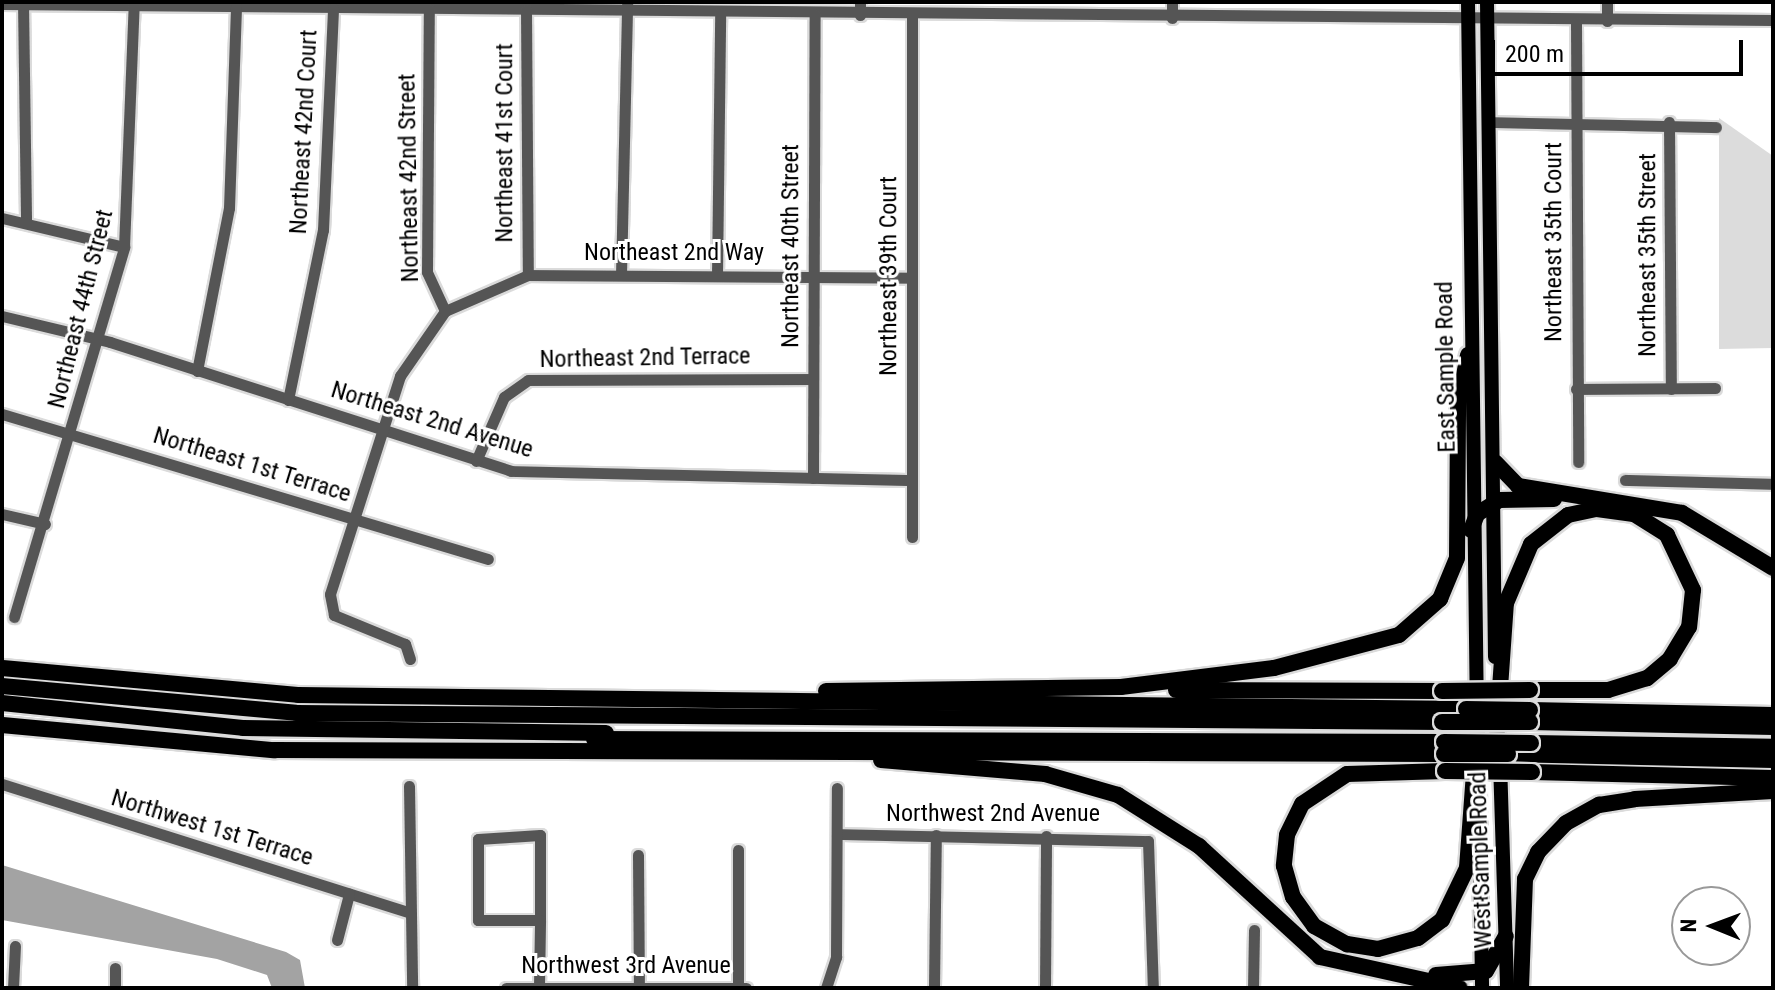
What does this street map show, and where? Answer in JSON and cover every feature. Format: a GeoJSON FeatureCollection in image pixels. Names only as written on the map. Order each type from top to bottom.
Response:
{"type":"FeatureCollection","features":[{"type":"Feature","properties":{"kind":"highway"},"geometry":{"type":"LineString","coordinates":[[1121,687],[1356,651],[1426,616],[1457,558],[1458,405],[1468,355]]}},
{"type":"Feature","properties":{"kind":"highway"},"geometry":{"type":"LineString","coordinates":[[1495,462],[1513,484],[1682,513],[1773,568]]}},
{"type":"Feature","properties":{"kind":"highway"},"geometry":{"type":"LineString","coordinates":[[1471,530],[1495,502],[1588,496]]}},
{"type":"Feature","properties":{"kind":"highway"},"geometry":{"type":"LineString","coordinates":[[708,701],[925,686],[1442,691],[1530,690],[1608,690],[1647,678],[1670,659],[1689,627],[1693,590],[1667,535],[1634,514],[1597,509],[1568,515],[1531,544],[1507,595],[1497,731]]}},
{"type":"Feature","properties":{"kind":"highway"},"geometry":{"type":"LineString","coordinates":[[2,668],[114,683],[267,694],[1442,715],[1773,715]]}},
{"type":"Feature","properties":{"kind":"highway"},"geometry":{"type":"LineString","coordinates":[[114,683],[235,711]]}},
{"type":"Feature","properties":{"kind":"highway"},"geometry":{"type":"LineString","coordinates":[[2,686],[235,711],[1442,715]]}},
{"type":"Feature","properties":{"kind":"highway"},"geometry":{"type":"LineString","coordinates":[[2,703],[243,728],[1444,748]]}},
{"type":"Feature","properties":{"kind":"highway"},"geometry":{"type":"LineString","coordinates":[[2,714],[259,739],[760,736]]}},
{"type":"Feature","properties":{"kind":"highway"},"geometry":{"type":"LineString","coordinates":[[1530,716],[1773,727]]}},
{"type":"Feature","properties":{"kind":"highway"},"geometry":{"type":"LineString","coordinates":[[2,725],[274,750],[1773,747]]}},
{"type":"Feature","properties":{"kind":"highway"},"geometry":{"type":"LineString","coordinates":[[1477,731],[1467,868],[1442,920],[1407,943],[1378,949],[1347,944],[1314,926],[1293,897],[1284,866],[1287,835],[1302,804],[1347,774],[1445,771],[1532,772],[1773,778]]}},
{"type":"Feature","properties":{"kind":"highway"},"geometry":{"type":"LineString","coordinates":[[1532,748],[1773,760]]}},
{"type":"Feature","properties":{"kind":"highway"},"geometry":{"type":"LineString","coordinates":[[741,749],[768,758],[1045,774],[1100,788],[1170,824],[1320,957],[1460,988]]}},
{"type":"Feature","properties":{"kind":"highway"},"geometry":{"type":"LineString","coordinates":[[1521,988],[1525,879],[1538,852],[1566,823],[1623,801],[1773,791]]}},
{"type":"Feature","properties":{"kind":"highway"},"geometry":{"type":"LineString","coordinates":[[1427,979],[1482,981],[1506,936]]}},
{"type":"Feature","properties":{"kind":"main road","name":"East Sample Road"},"geometry":{"type":"LineString","coordinates":[[1468,2],[1468,355],[1477,731]]}},
{"type":"Feature","properties":{"kind":"main road","name":"East Sample Road"},"geometry":{"type":"LineString","coordinates":[[1487,2],[1497,731]]}},
{"type":"Feature","properties":{"kind":"main road","name":"West Sample Road"},"geometry":{"type":"LineString","coordinates":[[1477,731],[1482,981]]}},
{"type":"Feature","properties":{"kind":"main road","name":"West Sample Road"},"geometry":{"type":"LineString","coordinates":[[1497,731],[1507,988]]}},
{"type":"Feature","properties":{"kind":"street"},"geometry":{"type":"LineString","coordinates":[[1172,2],[1172,18]]}},
{"type":"Feature","properties":{"kind":"street"},"geometry":{"type":"LineString","coordinates":[[1607,2],[1607,21]]}},
{"type":"Feature","properties":{"kind":"street"},"geometry":{"type":"LineString","coordinates":[[23,3],[26,223]]}},
{"type":"Feature","properties":{"kind":"street"},"geometry":{"type":"LineString","coordinates":[[2,4],[526,10],[626,7],[720,13],[815,14],[860,8],[912,15],[1576,23],[1773,20]]}},
{"type":"Feature","properties":{"kind":"street","name":"Northeast 44th Street"},"geometry":{"type":"LineString","coordinates":[[14,617],[101,339],[124,247],[134,4]]}},
{"type":"Feature","properties":{"kind":"street"},"geometry":{"type":"LineString","coordinates":[[197,371],[233,170],[241,5]]}},
{"type":"Feature","properties":{"kind":"street"},"geometry":{"type":"LineString","coordinates":[[621,275],[626,7]]}},
{"type":"Feature","properties":{"kind":"street","name":"Northeast 42nd Court"},"geometry":{"type":"LineString","coordinates":[[288,400],[323,230],[333,8]]}},
{"type":"Feature","properties":{"kind":"street","name":"Northeast 42nd Street"},"geometry":{"type":"LineString","coordinates":[[410,659],[405,644],[346,621],[330,604],[353,519],[400,376],[445,311],[427,272],[429,9]]}},
{"type":"Feature","properties":{"kind":"street","name":"Northeast 41st Court"},"geometry":{"type":"LineString","coordinates":[[526,10],[528,275]]}},
{"type":"Feature","properties":{"kind":"street"},"geometry":{"type":"LineString","coordinates":[[717,275],[720,13]]}},
{"type":"Feature","properties":{"kind":"street","name":"Northeast 40th Street"},"geometry":{"type":"LineString","coordinates":[[813,478],[815,14]]}},
{"type":"Feature","properties":{"kind":"street","name":"Northeast 39th Court"},"geometry":{"type":"LineString","coordinates":[[912,15],[912,537]]}},
{"type":"Feature","properties":{"kind":"street","name":"Northeast 35th Court"},"geometry":{"type":"LineString","coordinates":[[1576,23],[1578,462]]}},
{"type":"Feature","properties":{"kind":"street"},"geometry":{"type":"LineString","coordinates":[[1488,122],[1669,122],[1716,127]]}},
{"type":"Feature","properties":{"kind":"street","name":"Northeast 35th Street"},"geometry":{"type":"LineString","coordinates":[[1669,122],[1671,389]]}},
{"type":"Feature","properties":{"kind":"street"},"geometry":{"type":"LineString","coordinates":[[2,218],[124,247]]}},
{"type":"Feature","properties":{"kind":"street","name":"Northeast 2nd Way"},"geometry":{"type":"LineString","coordinates":[[445,311],[528,275],[910,278]]}},
{"type":"Feature","properties":{"kind":"street","name":"Northeast 2nd Avenue"},"geometry":{"type":"LineString","coordinates":[[2,316],[101,339],[476,461],[541,475],[912,480]]}},
{"type":"Feature","properties":{"kind":"street","name":"Northeast 2nd Terrace"},"geometry":{"type":"LineString","coordinates":[[476,461],[504,397],[528,380],[813,379]]}},
{"type":"Feature","properties":{"kind":"street"},"geometry":{"type":"LineString","coordinates":[[1576,389],[1715,388]]}},
{"type":"Feature","properties":{"kind":"street","name":"Northeast 1st Terrace"},"geometry":{"type":"LineString","coordinates":[[2,414],[73,432],[488,559]]}},
{"type":"Feature","properties":{"kind":"street"},"geometry":{"type":"LineString","coordinates":[[1625,480],[1773,484]]}},
{"type":"Feature","properties":{"kind":"street"},"geometry":{"type":"LineString","coordinates":[[2,514],[45,524]]}},
{"type":"Feature","properties":{"kind":"street","name":"Northwest 1st Terrace"},"geometry":{"type":"LineString","coordinates":[[2,784],[410,913]]}},
{"type":"Feature","properties":{"kind":"street"},"geometry":{"type":"LineString","coordinates":[[409,786],[412,988]]}},
{"type":"Feature","properties":{"kind":"street"},"geometry":{"type":"LineString","coordinates":[[826,988],[836,957],[837,788]]}},
{"type":"Feature","properties":{"kind":"street","name":"Northwest 2nd Avenue"},"geometry":{"type":"LineString","coordinates":[[837,834],[1046,836],[1148,841],[1153,988]]}},
{"type":"Feature","properties":{"kind":"street"},"geometry":{"type":"LineString","coordinates":[[539,987],[540,920],[540,835],[478,839],[478,920],[540,920]]}},
{"type":"Feature","properties":{"kind":"street"},"geometry":{"type":"LineString","coordinates":[[934,988],[936,835]]}},
{"type":"Feature","properties":{"kind":"street"},"geometry":{"type":"LineString","coordinates":[[1045,988],[1046,836]]}},
{"type":"Feature","properties":{"kind":"street"},"geometry":{"type":"LineString","coordinates":[[738,850],[742,987]]}},
{"type":"Feature","properties":{"kind":"street"},"geometry":{"type":"LineString","coordinates":[[638,855],[639,983]]}},
{"type":"Feature","properties":{"kind":"street"},"geometry":{"type":"LineString","coordinates":[[337,940],[349,894]]}},
{"type":"Feature","properties":{"kind":"street"},"geometry":{"type":"LineString","coordinates":[[1253,988],[1254,930]]}},
{"type":"Feature","properties":{"kind":"street"},"geometry":{"type":"LineString","coordinates":[[13,988],[15,946]]}},
{"type":"Feature","properties":{"kind":"street"},"geometry":{"type":"LineString","coordinates":[[115,968],[115,988]]}},
{"type":"Feature","properties":{"kind":"street","name":"Northwest 3rd Avenue"},"geometry":{"type":"LineString","coordinates":[[506,988],[639,983],[742,987]]}},
{"type":"Feature","properties":{"kind":"shaded area"},"geometry":{"type":"Polygon","coordinates":[[[1719,118],[1773,156],[1773,348],[1719,349],[1719,118]]]}},
{"type":"Feature","properties":{"kind":"shaded area"},"geometry":{"type":"Polygon","coordinates":[[[2,865],[286,952],[300,960],[305,988],[272,988],[267,975],[217,959],[2,920],[2,865]]]}}]}
